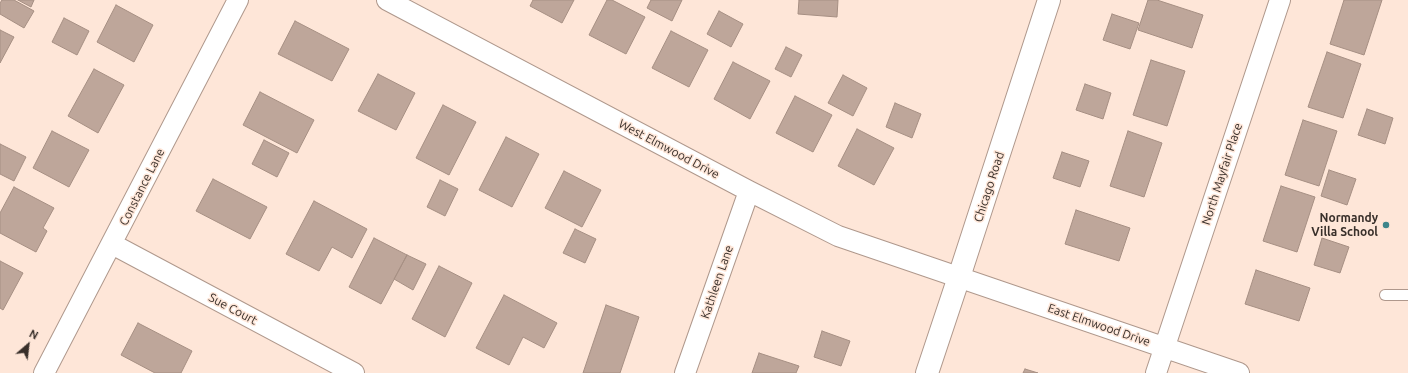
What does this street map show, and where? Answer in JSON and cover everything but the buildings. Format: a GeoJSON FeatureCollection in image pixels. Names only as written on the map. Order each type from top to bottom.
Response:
{"type":"FeatureCollection","features":[{"type":"Feature","properties":{"kind":"street","name":"Constance Lane"},"geometry":{"type":"LineString","coordinates":[[44,373],[238,0]]}},
{"type":"Feature","properties":{"kind":"street","name":"West Elmwood Drive"},"geometry":{"type":"LineString","coordinates":[[387,0],[749,191],[838,236],[959,277]]}},
{"type":"Feature","properties":{"kind":"street","name":"Chicago Road"},"geometry":{"type":"LineString","coordinates":[[927,373],[1049,0]]}},
{"type":"Feature","properties":{"kind":"street","name":"North Mayfair Place"},"geometry":{"type":"LineString","coordinates":[[1156,373],[1280,0]]}},
{"type":"Feature","properties":{"kind":"street","name":"Kathleen Lane"},"geometry":{"type":"LineString","coordinates":[[685,373],[749,191]]}},
{"type":"Feature","properties":{"kind":"street","name":"Sue Court"},"geometry":{"type":"LineString","coordinates":[[112,244],[354,373]]}},
{"type":"Feature","properties":{"kind":"street","name":"East Elmwood Drive"},"geometry":{"type":"LineString","coordinates":[[959,277],[1239,373]]}},
{"type":"Feature","properties":{"kind":"lane"},"geometry":{"type":"LineString","coordinates":[[1386,295],[1408,294]]}},
{"type":"Feature","properties":{"kind":"place","name":"Normandy Villa School"},"geometry":{"type":"Point","coordinates":[1386,225]}}]}
